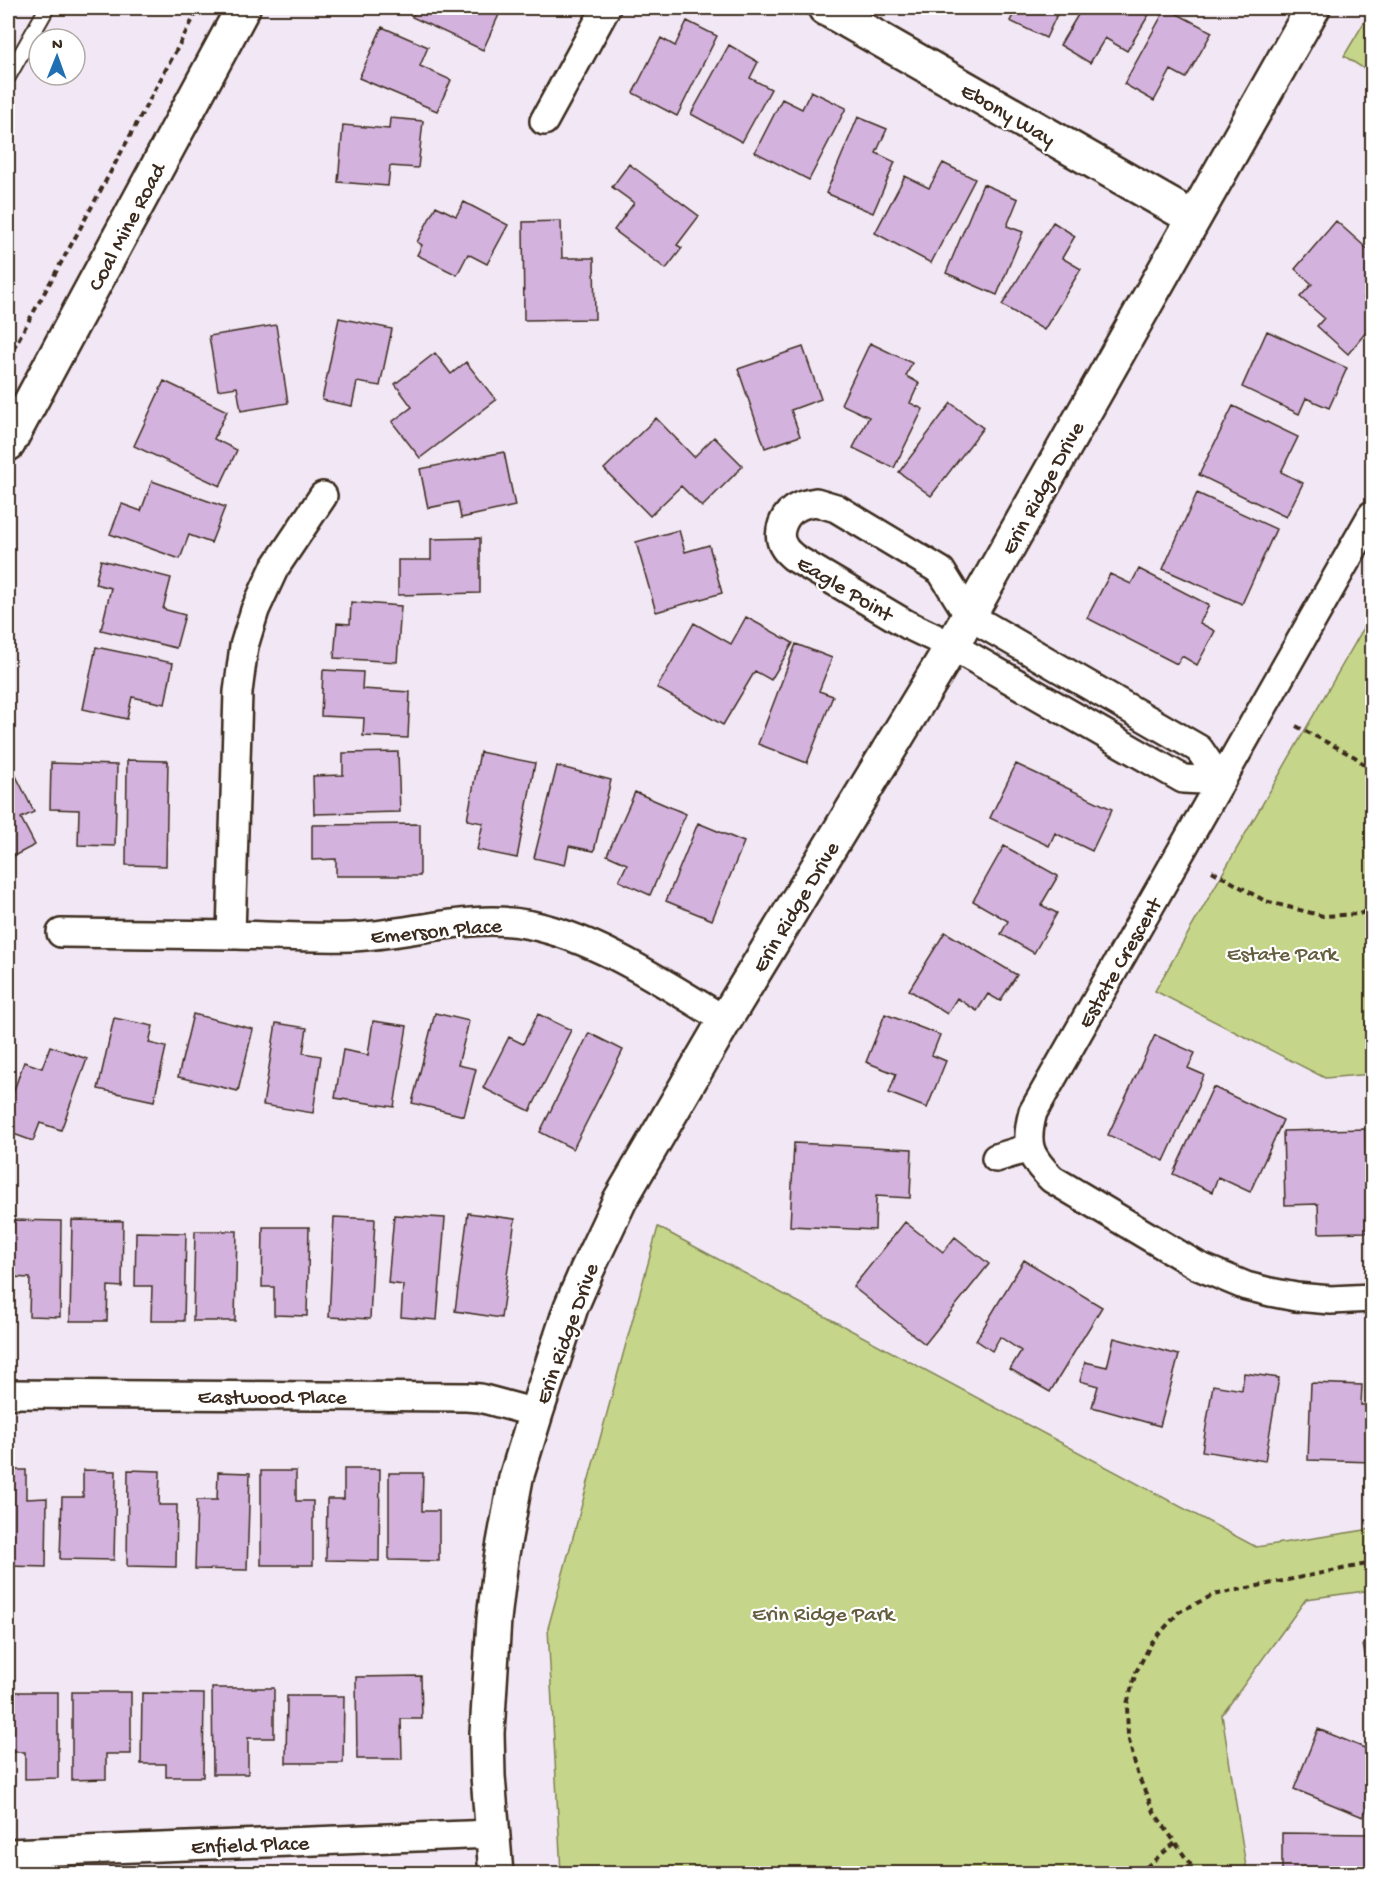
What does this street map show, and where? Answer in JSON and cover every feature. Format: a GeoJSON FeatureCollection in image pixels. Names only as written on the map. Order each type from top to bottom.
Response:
{"type":"FeatureCollection","features":[{"type":"Feature","properties":{"kind":"street","name":"Coal Mine Road"},"geometry":{"type":"LineString","coordinates":[[8,444],[243,8]]}},
{"type":"Feature","properties":{"kind":"street"},"geometry":{"type":"LineString","coordinates":[[544,121],[606,8]]}},
{"type":"Feature","properties":{"kind":"street","name":"Ebony Way"},"geometry":{"type":"LineString","coordinates":[[825,8],[1193,218]]}},
{"type":"Feature","properties":{"kind":"street","name":"Erin Ridge Drive"},"geometry":{"type":"LineString","coordinates":[[496,1874],[487,1733],[494,1619],[501,1559],[516,1478],[571,1307],[620,1200],[725,1020],[952,646],[1312,8]]}},
{"type":"Feature","properties":{"kind":"street"},"geometry":{"type":"LineString","coordinates":[[231,935],[238,692],[244,646],[255,610],[274,568],[323,496]]}},
{"type":"Feature","properties":{"kind":"street","name":"Eagle Point"},"geometry":{"type":"LineString","coordinates":[[952,646],[908,625],[794,557],[784,548],[781,540],[781,526],[787,515],[796,507],[816,502],[836,508],[940,571],[969,616]]}},
{"type":"Feature","properties":{"kind":"street","name":"Estate Crescent"},"geometry":{"type":"LineString","coordinates":[[1029,1148],[1029,1126],[1033,1112],[1372,515]]}},
{"type":"Feature","properties":{"kind":"street"},"geometry":{"type":"LineString","coordinates":[[969,616],[1199,749],[1221,781]]}},
{"type":"Feature","properties":{"kind":"street"},"geometry":{"type":"LineString","coordinates":[[952,646],[1183,779],[1221,781]]}},
{"type":"Feature","properties":{"kind":"street","name":"Emerson Place"},"geometry":{"type":"LineString","coordinates":[[61,933],[352,937],[492,921],[531,925],[592,945],[725,1020]]}},
{"type":"Feature","properties":{"kind":"street"},"geometry":{"type":"LineString","coordinates":[[996,1158],[1029,1148],[1052,1179],[1215,1274],[1270,1292],[1296,1297],[1331,1300],[1372,1298]]}},
{"type":"Feature","properties":{"kind":"street","name":"Eastwood Place"},"geometry":{"type":"LineString","coordinates":[[8,1394],[466,1396],[536,1413]]}},
{"type":"Feature","properties":{"kind":"street","name":"Enfield Place"},"geometry":{"type":"LineString","coordinates":[[8,1853],[492,1834]]}},
{"type":"Feature","properties":{"kind":"lane"},"geometry":{"type":"LineString","coordinates":[[8,77],[47,8]]}},
{"type":"Feature","properties":{"kind":"path"},"geometry":{"type":"LineString","coordinates":[[8,358],[199,8]]}},
{"type":"Feature","properties":{"kind":"path"},"geometry":{"type":"LineString","coordinates":[[1296,726],[1355,757],[1372,771]]}},
{"type":"Feature","properties":{"kind":"path"},"geometry":{"type":"LineString","coordinates":[[1212,871],[1265,901],[1323,916],[1359,914],[1372,909]]}},
{"type":"Feature","properties":{"kind":"path"},"geometry":{"type":"LineString","coordinates":[[1197,1874],[1154,1812],[1137,1773],[1128,1736],[1127,1704],[1136,1672],[1152,1642],[1179,1612],[1213,1595],[1372,1563]]}},
{"type":"Feature","properties":{"kind":"path"},"geometry":{"type":"LineString","coordinates":[[1138,1874],[1175,1843]]}},
{"type":"Feature","properties":{"kind":"green space"},"geometry":{"type":"Polygon","coordinates":[[[1372,9],[1372,74],[1344,56],[1372,9]]]}},
{"type":"Feature","properties":{"kind":"green space","name":"Estate Park"},"geometry":{"type":"Polygon","coordinates":[[[1370,617],[1372,618],[1372,1074],[1325,1078],[1155,991],[1370,617]]]}},
{"type":"Feature","properties":{"kind":"green space","name":"Erin Ridge Park"},"geometry":{"type":"Polygon","coordinates":[[[658,1227],[1256,1547],[1372,1529],[1372,1590],[1306,1599],[1222,1715],[1247,1873],[561,1873],[548,1628],[658,1227]]]}},
{"type":"Feature","properties":{"kind":"building"},"geometry":{"type":"Polygon","coordinates":[[[417,8],[502,8],[483,50],[412,17],[417,8]]]}},
{"type":"Feature","properties":{"kind":"building"},"geometry":{"type":"Polygon","coordinates":[[[1017,8],[1060,8],[1046,38],[1010,21],[1017,8]]]}},
{"type":"Feature","properties":{"kind":"building"},"geometry":{"type":"Polygon","coordinates":[[[1082,8],[1153,8],[1127,51],[1105,38],[1090,63],[1060,45],[1082,8]]]}},
{"type":"Feature","properties":{"kind":"building"},"geometry":{"type":"Polygon","coordinates":[[[1166,8],[1212,32],[1186,78],[1171,70],[1154,101],[1124,84],[1166,8]]]}},
{"type":"Feature","properties":{"kind":"building"},"geometry":{"type":"Polygon","coordinates":[[[687,21],[717,36],[677,116],[633,93],[661,38],[675,46],[687,21]]]}},
{"type":"Feature","properties":{"kind":"building"},"geometry":{"type":"Polygon","coordinates":[[[382,27],[428,47],[420,66],[451,80],[437,111],[359,78],[382,27]]]}},
{"type":"Feature","properties":{"kind":"building"},"geometry":{"type":"Polygon","coordinates":[[[729,45],[758,62],[750,78],[771,89],[742,142],[691,114],[729,45]]]}},
{"type":"Feature","properties":{"kind":"building"},"geometry":{"type":"Polygon","coordinates":[[[811,91],[846,108],[809,180],[755,152],[782,99],[802,109],[811,91]]]}},
{"type":"Feature","properties":{"kind":"building"},"geometry":{"type":"Polygon","coordinates":[[[858,117],[887,129],[876,153],[895,162],[873,213],[826,193],[858,117]]]}},
{"type":"Feature","properties":{"kind":"building"},"geometry":{"type":"Polygon","coordinates":[[[390,118],[423,121],[418,168],[390,166],[388,186],[338,182],[343,125],[389,129],[390,118]]]}},
{"type":"Feature","properties":{"kind":"building"},"geometry":{"type":"Polygon","coordinates":[[[943,163],[975,179],[931,263],[875,233],[905,176],[929,188],[943,163]]]}},
{"type":"Feature","properties":{"kind":"building"},"geometry":{"type":"Polygon","coordinates":[[[629,164],[699,216],[677,245],[682,248],[666,269],[614,230],[634,203],[612,187],[629,164]]]}},
{"type":"Feature","properties":{"kind":"building"},"geometry":{"type":"Polygon","coordinates":[[[983,184],[1018,199],[1007,226],[1023,232],[997,295],[946,273],[983,184]]]}},
{"type":"Feature","properties":{"kind":"building"},"geometry":{"type":"Polygon","coordinates":[[[464,202],[508,225],[487,264],[468,254],[457,275],[417,255],[422,245],[417,242],[436,206],[456,216],[464,202]]]}},
{"type":"Feature","properties":{"kind":"building"},"geometry":{"type":"Polygon","coordinates":[[[561,221],[562,258],[594,258],[595,319],[524,320],[523,222],[561,221]]]}},
{"type":"Feature","properties":{"kind":"building"},"geometry":{"type":"Polygon","coordinates":[[[1336,221],[1372,253],[1370,265],[1372,289],[1364,298],[1372,305],[1372,325],[1348,354],[1317,326],[1324,318],[1300,297],[1312,284],[1295,269],[1336,221]]]}},
{"type":"Feature","properties":{"kind":"building"},"geometry":{"type":"Polygon","coordinates":[[[1053,222],[1075,236],[1062,258],[1081,269],[1044,330],[1002,305],[1053,222]]]}},
{"type":"Feature","properties":{"kind":"building"},"geometry":{"type":"Polygon","coordinates":[[[339,318],[392,329],[380,386],[357,382],[352,406],[322,400],[339,318]]]}},
{"type":"Feature","properties":{"kind":"building"},"geometry":{"type":"Polygon","coordinates":[[[276,325],[288,403],[241,411],[237,387],[218,390],[209,336],[276,325]]]}},
{"type":"Feature","properties":{"kind":"building"},"geometry":{"type":"Polygon","coordinates":[[[1267,331],[1347,368],[1329,408],[1306,398],[1299,414],[1242,387],[1267,331]]]}},
{"type":"Feature","properties":{"kind":"building"},"geometry":{"type":"Polygon","coordinates":[[[870,343],[912,363],[906,376],[919,383],[910,403],[923,409],[894,468],[853,448],[869,417],[841,404],[870,343]]]}},
{"type":"Feature","properties":{"kind":"building"},"geometry":{"type":"Polygon","coordinates":[[[803,347],[821,399],[791,410],[800,436],[765,448],[738,369],[803,347]]]}},
{"type":"Feature","properties":{"kind":"building"},"geometry":{"type":"Polygon","coordinates":[[[435,353],[451,374],[466,362],[496,400],[420,458],[392,422],[412,407],[395,384],[435,353]]]}},
{"type":"Feature","properties":{"kind":"building"},"geometry":{"type":"Polygon","coordinates":[[[164,381],[227,411],[214,439],[237,450],[220,486],[134,446],[164,381]]]}},
{"type":"Feature","properties":{"kind":"building"},"geometry":{"type":"Polygon","coordinates":[[[951,403],[983,428],[931,496],[899,472],[951,403]]]}},
{"type":"Feature","properties":{"kind":"building"},"geometry":{"type":"Polygon","coordinates":[[[1233,406],[1298,437],[1281,472],[1303,483],[1286,517],[1199,475],[1233,406]]]}},
{"type":"Feature","properties":{"kind":"building"},"geometry":{"type":"Polygon","coordinates":[[[656,418],[694,457],[714,437],[743,466],[702,507],[681,486],[650,516],[604,469],[656,418]]]}},
{"type":"Feature","properties":{"kind":"building"},"geometry":{"type":"Polygon","coordinates":[[[504,452],[515,506],[461,518],[458,502],[428,508],[420,469],[504,452]]]}},
{"type":"Feature","properties":{"kind":"building"},"geometry":{"type":"Polygon","coordinates":[[[152,481],[225,507],[211,543],[189,535],[180,559],[110,534],[122,504],[141,511],[152,481]]]}},
{"type":"Feature","properties":{"kind":"building"},"geometry":{"type":"Polygon","coordinates":[[[1197,493],[1276,529],[1242,604],[1163,569],[1197,493]]]}},
{"type":"Feature","properties":{"kind":"building"},"geometry":{"type":"Polygon","coordinates":[[[679,530],[685,552],[709,545],[722,593],[656,612],[636,542],[679,530]]]}},
{"type":"Feature","properties":{"kind":"building"},"geometry":{"type":"Polygon","coordinates":[[[480,538],[480,593],[398,595],[398,560],[431,560],[431,539],[480,538]]]}},
{"type":"Feature","properties":{"kind":"building"},"geometry":{"type":"Polygon","coordinates":[[[101,560],[171,578],[163,609],[185,615],[176,648],[101,630],[111,588],[95,584],[101,560]]]}},
{"type":"Feature","properties":{"kind":"building"},"geometry":{"type":"Polygon","coordinates":[[[1139,569],[1209,605],[1200,623],[1215,631],[1197,665],[1182,656],[1177,664],[1087,618],[1110,574],[1131,584],[1139,569]]]}},
{"type":"Feature","properties":{"kind":"building"},"geometry":{"type":"Polygon","coordinates":[[[351,602],[401,606],[397,662],[334,658],[337,623],[350,624],[351,602]]]}},
{"type":"Feature","properties":{"kind":"building"},"geometry":{"type":"Polygon","coordinates":[[[746,617],[793,643],[771,680],[755,671],[723,725],[657,688],[694,623],[731,644],[746,617]]]}},
{"type":"Feature","properties":{"kind":"building"},"geometry":{"type":"Polygon","coordinates":[[[796,644],[832,658],[819,691],[833,696],[807,763],[758,744],[796,644]]]}},
{"type":"Feature","properties":{"kind":"building"},"geometry":{"type":"Polygon","coordinates":[[[96,647],[173,663],[165,704],[132,697],[127,719],[83,709],[96,647]]]}},
{"type":"Feature","properties":{"kind":"building"},"geometry":{"type":"Polygon","coordinates":[[[323,670],[363,672],[362,689],[410,692],[408,738],[363,736],[364,718],[321,716],[323,670]]]}},
{"type":"Feature","properties":{"kind":"building"},"geometry":{"type":"Polygon","coordinates":[[[398,752],[400,812],[314,814],[313,776],[343,775],[343,753],[398,752]]]}},
{"type":"Feature","properties":{"kind":"building"},"geometry":{"type":"Polygon","coordinates":[[[480,752],[535,763],[517,858],[477,850],[483,823],[467,820],[480,752]]]}},
{"type":"Feature","properties":{"kind":"building"},"geometry":{"type":"Polygon","coordinates":[[[127,760],[168,761],[166,866],[126,865],[127,760]]]}},
{"type":"Feature","properties":{"kind":"building"},"geometry":{"type":"Polygon","coordinates":[[[51,763],[117,765],[115,846],[78,845],[79,810],[50,809],[51,763]]]}},
{"type":"Feature","properties":{"kind":"building"},"geometry":{"type":"Polygon","coordinates":[[[1016,764],[1112,809],[1092,851],[1055,833],[1049,846],[990,818],[1016,764]]]}},
{"type":"Feature","properties":{"kind":"building"},"geometry":{"type":"Polygon","coordinates":[[[557,766],[611,780],[594,851],[569,846],[565,865],[534,858],[557,766]]]}},
{"type":"Feature","properties":{"kind":"building"},"geometry":{"type":"Polygon","coordinates":[[[12,768],[34,812],[21,818],[35,845],[8,859],[8,770],[12,768]]]}},
{"type":"Feature","properties":{"kind":"building"},"geometry":{"type":"Polygon","coordinates":[[[635,792],[686,814],[650,895],[619,881],[627,864],[607,855],[635,792]]]}},
{"type":"Feature","properties":{"kind":"building"},"geometry":{"type":"Polygon","coordinates":[[[698,823],[744,842],[712,920],[666,901],[698,823]]]}},
{"type":"Feature","properties":{"kind":"building"},"geometry":{"type":"Polygon","coordinates":[[[420,824],[420,876],[336,876],[336,859],[312,860],[312,825],[420,824]]]}},
{"type":"Feature","properties":{"kind":"building"},"geometry":{"type":"Polygon","coordinates":[[[1004,846],[1058,876],[1041,905],[1057,913],[1034,953],[1001,934],[1008,921],[973,901],[1004,846]]]}},
{"type":"Feature","properties":{"kind":"building"},"geometry":{"type":"Polygon","coordinates":[[[945,932],[1017,975],[1000,1001],[988,994],[977,1011],[957,998],[947,1014],[909,990],[945,932]]]}},
{"type":"Feature","properties":{"kind":"building"},"geometry":{"type":"Polygon","coordinates":[[[435,1013],[469,1021],[458,1065],[476,1069],[464,1116],[412,1103],[435,1013]]]}},
{"type":"Feature","properties":{"kind":"building"},"geometry":{"type":"Polygon","coordinates":[[[193,1014],[253,1029],[238,1091],[178,1077],[193,1014]]]}},
{"type":"Feature","properties":{"kind":"building"},"geometry":{"type":"Polygon","coordinates":[[[538,1014],[571,1030],[530,1111],[483,1088],[509,1037],[523,1044],[538,1014]]]}},
{"type":"Feature","properties":{"kind":"building"},"geometry":{"type":"Polygon","coordinates":[[[885,1014],[940,1035],[932,1055],[946,1061],[927,1108],[889,1093],[896,1074],[866,1062],[885,1014]]]}},
{"type":"Feature","properties":{"kind":"building"},"geometry":{"type":"Polygon","coordinates":[[[114,1018],[153,1026],[149,1043],[166,1047],[154,1101],[98,1089],[114,1018]]]}},
{"type":"Feature","properties":{"kind":"building"},"geometry":{"type":"Polygon","coordinates":[[[373,1021],[407,1026],[394,1107],[335,1098],[343,1050],[368,1055],[373,1021]]]}},
{"type":"Feature","properties":{"kind":"building"},"geometry":{"type":"Polygon","coordinates":[[[276,1023],[307,1028],[303,1053],[321,1056],[313,1113],[263,1105],[276,1023]]]}},
{"type":"Feature","properties":{"kind":"building"},"geometry":{"type":"Polygon","coordinates":[[[589,1033],[623,1050],[573,1149],[540,1132],[589,1033]]]}},
{"type":"Feature","properties":{"kind":"building"},"geometry":{"type":"Polygon","coordinates":[[[1155,1035],[1195,1053],[1188,1068],[1204,1075],[1164,1161],[1108,1135],[1155,1035]]]}},
{"type":"Feature","properties":{"kind":"building"},"geometry":{"type":"Polygon","coordinates":[[[50,1046],[87,1059],[61,1130],[40,1123],[33,1141],[8,1132],[8,1107],[24,1062],[42,1068],[50,1046]]]}},
{"type":"Feature","properties":{"kind":"building"},"geometry":{"type":"Polygon","coordinates":[[[1213,1087],[1283,1120],[1250,1192],[1218,1177],[1212,1192],[1173,1174],[1213,1087]]]}},
{"type":"Feature","properties":{"kind":"building"},"geometry":{"type":"Polygon","coordinates":[[[1365,1129],[1368,1232],[1319,1233],[1318,1204],[1285,1205],[1283,1131],[1365,1129]]]}},
{"type":"Feature","properties":{"kind":"building"},"geometry":{"type":"Polygon","coordinates":[[[794,1143],[912,1149],[910,1198],[876,1196],[875,1230],[790,1226],[794,1143]]]}},
{"type":"Feature","properties":{"kind":"building"},"geometry":{"type":"Polygon","coordinates":[[[468,1213],[515,1219],[501,1318],[455,1311],[468,1213]]]}},
{"type":"Feature","properties":{"kind":"building"},"geometry":{"type":"Polygon","coordinates":[[[394,1215],[445,1218],[437,1320],[401,1317],[403,1285],[388,1283],[394,1215]]]}},
{"type":"Feature","properties":{"kind":"building"},"geometry":{"type":"Polygon","coordinates":[[[334,1217],[375,1219],[370,1319],[329,1317],[334,1217]]]}},
{"type":"Feature","properties":{"kind":"building"},"geometry":{"type":"Polygon","coordinates":[[[11,1220],[61,1221],[60,1317],[29,1316],[30,1278],[11,1277],[11,1220]]]}},
{"type":"Feature","properties":{"kind":"building"},"geometry":{"type":"Polygon","coordinates":[[[72,1220],[123,1221],[122,1287],[108,1286],[107,1321],[70,1321],[72,1220]]]}},
{"type":"Feature","properties":{"kind":"building"},"geometry":{"type":"Polygon","coordinates":[[[905,1222],[943,1252],[955,1237],[989,1264],[925,1344],[853,1287],[905,1222]]]}},
{"type":"Feature","properties":{"kind":"building"},"geometry":{"type":"Polygon","coordinates":[[[263,1227],[309,1227],[307,1316],[274,1315],[274,1287],[262,1287],[263,1227]]]}},
{"type":"Feature","properties":{"kind":"building"},"geometry":{"type":"Polygon","coordinates":[[[195,1231],[237,1231],[235,1321],[193,1321],[195,1231]]]}},
{"type":"Feature","properties":{"kind":"building"},"geometry":{"type":"Polygon","coordinates":[[[136,1232],[186,1233],[184,1321],[151,1321],[152,1286],[135,1286],[136,1232]]]}},
{"type":"Feature","properties":{"kind":"building"},"geometry":{"type":"Polygon","coordinates":[[[1024,1260],[1102,1307],[1050,1392],[1010,1369],[1021,1351],[1000,1337],[992,1351],[976,1340],[1024,1260]]]}},
{"type":"Feature","properties":{"kind":"building"},"geometry":{"type":"Polygon","coordinates":[[[1114,1338],[1179,1355],[1160,1426],[1092,1407],[1098,1386],[1080,1381],[1085,1362],[1107,1367],[1114,1338]]]}},
{"type":"Feature","properties":{"kind":"building"},"geometry":{"type":"Polygon","coordinates":[[[1244,1373],[1279,1378],[1265,1461],[1202,1451],[1213,1385],[1242,1390],[1244,1373]]]}},
{"type":"Feature","properties":{"kind":"building"},"geometry":{"type":"Polygon","coordinates":[[[1311,1383],[1362,1385],[1361,1405],[1372,1405],[1372,1462],[1308,1460],[1311,1383]]]}},
{"type":"Feature","properties":{"kind":"building"},"geometry":{"type":"Polygon","coordinates":[[[344,1469],[380,1469],[379,1561],[326,1560],[327,1499],[344,1499],[344,1469]]]}},
{"type":"Feature","properties":{"kind":"building"},"geometry":{"type":"Polygon","coordinates":[[[8,1470],[26,1470],[26,1499],[47,1498],[46,1567],[8,1566],[8,1470]]]}},
{"type":"Feature","properties":{"kind":"building"},"geometry":{"type":"Polygon","coordinates":[[[83,1470],[116,1471],[114,1560],[60,1559],[62,1497],[83,1497],[83,1470]]]}},
{"type":"Feature","properties":{"kind":"building"},"geometry":{"type":"Polygon","coordinates":[[[128,1470],[160,1471],[159,1505],[177,1505],[176,1567],[127,1566],[128,1470]]]}},
{"type":"Feature","properties":{"kind":"building"},"geometry":{"type":"Polygon","coordinates":[[[261,1471],[296,1471],[296,1501],[313,1501],[313,1565],[261,1565],[261,1471]]]}},
{"type":"Feature","properties":{"kind":"building"},"geometry":{"type":"Polygon","coordinates":[[[218,1472],[250,1473],[247,1570],[195,1569],[197,1500],[217,1500],[218,1472]]]}},
{"type":"Feature","properties":{"kind":"building"},"geometry":{"type":"Polygon","coordinates":[[[389,1473],[423,1473],[422,1511],[439,1511],[439,1561],[389,1560],[389,1473]]]}},
{"type":"Feature","properties":{"kind":"building"},"geometry":{"type":"Polygon","coordinates":[[[1372,1642],[1372,1692],[1363,1644],[1372,1642]]]}},
{"type":"Feature","properties":{"kind":"building"},"geometry":{"type":"Polygon","coordinates":[[[421,1676],[422,1719],[401,1719],[402,1759],[357,1759],[356,1677],[421,1676]]]}},
{"type":"Feature","properties":{"kind":"building"},"geometry":{"type":"Polygon","coordinates":[[[212,1688],[274,1688],[274,1738],[248,1738],[248,1774],[213,1774],[212,1688]]]}},
{"type":"Feature","properties":{"kind":"building"},"geometry":{"type":"Polygon","coordinates":[[[8,1692],[58,1692],[58,1778],[25,1779],[25,1752],[8,1752],[8,1692]]]}},
{"type":"Feature","properties":{"kind":"building"},"geometry":{"type":"Polygon","coordinates":[[[72,1692],[131,1692],[131,1754],[106,1754],[106,1779],[72,1780],[72,1692]]]}},
{"type":"Feature","properties":{"kind":"building"},"geometry":{"type":"Polygon","coordinates":[[[142,1693],[204,1694],[203,1777],[166,1777],[166,1764],[141,1764],[142,1693]]]}},
{"type":"Feature","properties":{"kind":"building"},"geometry":{"type":"Polygon","coordinates":[[[287,1696],[344,1696],[343,1763],[286,1763],[287,1696]]]}},
{"type":"Feature","properties":{"kind":"building"},"geometry":{"type":"Polygon","coordinates":[[[1318,1729],[1372,1751],[1372,1794],[1363,1817],[1294,1789],[1318,1729]]]}},
{"type":"Feature","properties":{"kind":"building"},"geometry":{"type":"Polygon","coordinates":[[[1282,1833],[1369,1834],[1368,1874],[1282,1874],[1282,1833]]]}}]}
